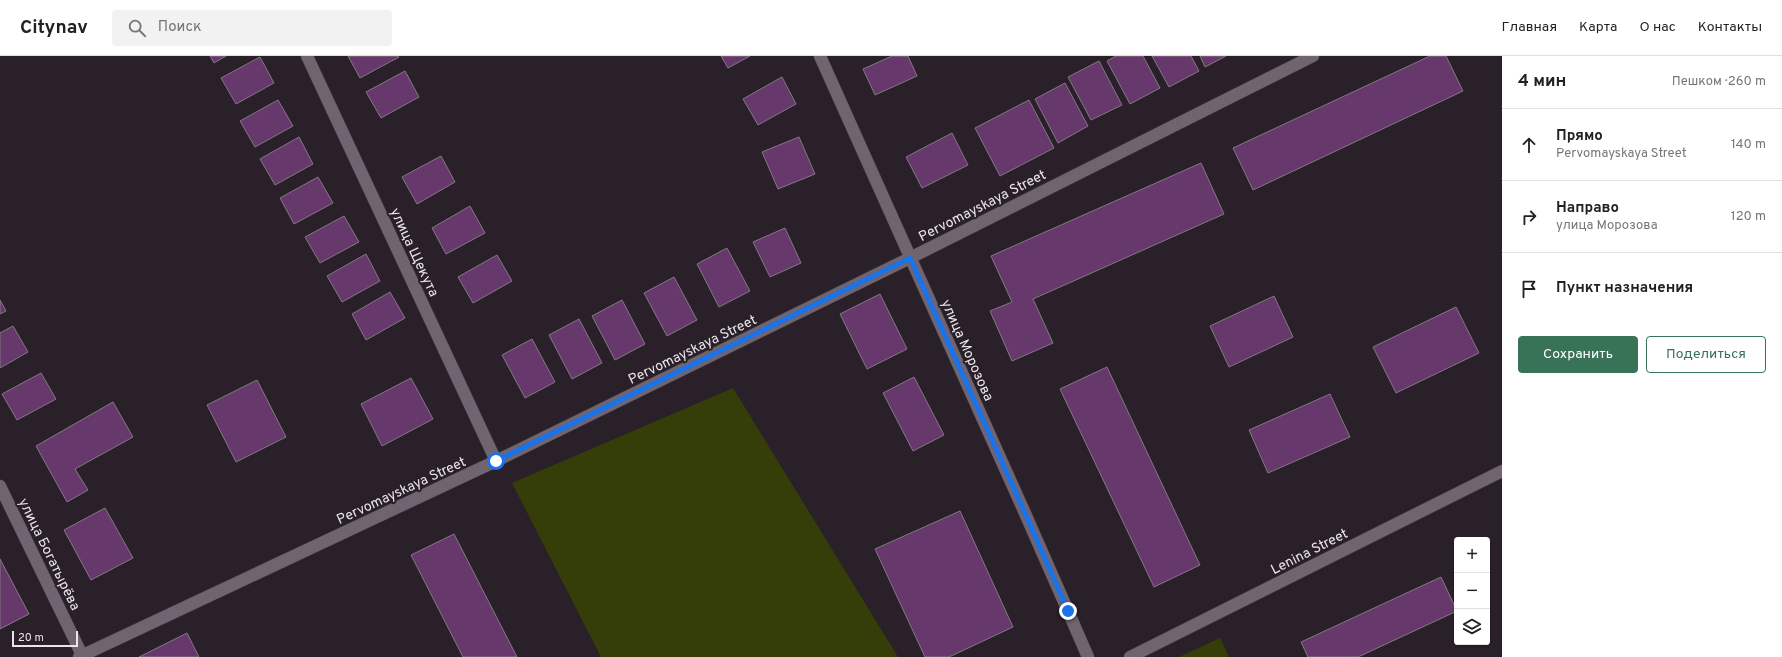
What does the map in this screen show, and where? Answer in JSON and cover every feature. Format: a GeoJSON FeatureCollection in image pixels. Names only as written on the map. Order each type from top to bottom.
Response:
{"type":"FeatureCollection","features":[{"type":"Feature","properties":{"kind":"street","name":"улица Щекута"},"geometry":{"type":"LineString","coordinates":[[307,56],[496,461]]}},
{"type":"Feature","properties":{"kind":"street","name":"улица Морозова"},"geometry":{"type":"LineString","coordinates":[[820,56],[1088,657]]}},
{"type":"Feature","properties":{"kind":"street","name":"Pervomayskaya Street"},"geometry":{"type":"LineString","coordinates":[[82,656],[496,461],[910,258],[1313,56]]}},
{"type":"Feature","properties":{"kind":"street","name":"Lenina Street"},"geometry":{"type":"LineString","coordinates":[[1130,657],[1502,471]]}},
{"type":"Feature","properties":{"kind":"street","name":"улица Богатырёва"},"geometry":{"type":"LineString","coordinates":[[0,486],[82,656]]}},
{"type":"Feature","properties":{"kind":"green space"},"geometry":{"type":"Polygon","coordinates":[[[733,388],[898,657],[601,657],[512,483],[733,388]]]}},
{"type":"Feature","properties":{"kind":"green space"},"geometry":{"type":"Polygon","coordinates":[[[1220,638],[1229,657],[1179,657],[1220,638]]]}},
{"type":"Feature","properties":{"kind":"building"},"geometry":{"type":"Polygon","coordinates":[[[210,56],[226,56],[214,63],[210,56]]]}},
{"type":"Feature","properties":{"kind":"building"},"geometry":{"type":"Polygon","coordinates":[[[348,56],[398,56],[399,57],[360,78],[348,56]]]}},
{"type":"Feature","properties":{"kind":"building"},"geometry":{"type":"Polygon","coordinates":[[[721,56],[750,56],[728,68],[721,56]]]}},
{"type":"Feature","properties":{"kind":"building"},"geometry":{"type":"Polygon","coordinates":[[[892,56],[908,56],[917,76],[875,95],[863,69],[892,56]]]}},
{"type":"Feature","properties":{"kind":"building"},"geometry":{"type":"Polygon","coordinates":[[[1116,56],[1143,56],[1160,88],[1130,104],[1107,61],[1116,56]]]}},
{"type":"Feature","properties":{"kind":"building"},"geometry":{"type":"Polygon","coordinates":[[[1152,56],[1191,56],[1199,71],[1169,87],[1152,56]]]}},
{"type":"Feature","properties":{"kind":"building"},"geometry":{"type":"Polygon","coordinates":[[[1200,56],[1226,56],[1205,67],[1200,56]]]}},
{"type":"Feature","properties":{"kind":"building"},"geometry":{"type":"Polygon","coordinates":[[[1430,56],[1446,56],[1463,91],[1253,190],[1233,148],[1430,56]]]}},
{"type":"Feature","properties":{"kind":"building"},"geometry":{"type":"Polygon","coordinates":[[[260,57],[274,83],[236,104],[221,78],[260,57]]]}},
{"type":"Feature","properties":{"kind":"building"},"geometry":{"type":"Polygon","coordinates":[[[1099,61],[1122,105],[1091,120],[1068,77],[1099,61]]]}},
{"type":"Feature","properties":{"kind":"building"},"geometry":{"type":"Polygon","coordinates":[[[405,71],[419,97],[381,118],[366,92],[405,71]]]}},
{"type":"Feature","properties":{"kind":"building"},"geometry":{"type":"Polygon","coordinates":[[[782,77],[796,104],[758,125],[743,99],[782,77]]]}},
{"type":"Feature","properties":{"kind":"building"},"geometry":{"type":"Polygon","coordinates":[[[1065,83],[1088,126],[1058,143],[1035,99],[1065,83]]]}},
{"type":"Feature","properties":{"kind":"building"},"geometry":{"type":"Polygon","coordinates":[[[278,100],[293,126],[255,147],[240,121],[278,100]]]}},
{"type":"Feature","properties":{"kind":"building"},"geometry":{"type":"Polygon","coordinates":[[[1029,100],[1054,148],[1000,176],[975,128],[1029,100]]]}},
{"type":"Feature","properties":{"kind":"building"},"geometry":{"type":"Polygon","coordinates":[[[952,133],[968,165],[922,188],[906,157],[952,133]]]}},
{"type":"Feature","properties":{"kind":"building"},"geometry":{"type":"Polygon","coordinates":[[[299,137],[313,164],[275,185],[260,159],[299,137]]]}},
{"type":"Feature","properties":{"kind":"building"},"geometry":{"type":"Polygon","coordinates":[[[799,137],[815,174],[778,189],[762,152],[799,137]]]}},
{"type":"Feature","properties":{"kind":"building"},"geometry":{"type":"Polygon","coordinates":[[[441,156],[455,182],[417,204],[402,177],[441,156]]]}},
{"type":"Feature","properties":{"kind":"building"},"geometry":{"type":"Polygon","coordinates":[[[1201,163],[1224,214],[1033,299],[1053,343],[1012,361],[990,311],[1012,302],[991,256],[1201,163]]]}},
{"type":"Feature","properties":{"kind":"building"},"geometry":{"type":"Polygon","coordinates":[[[318,177],[333,203],[294,224],[280,198],[318,177]]]}},
{"type":"Feature","properties":{"kind":"building"},"geometry":{"type":"Polygon","coordinates":[[[470,206],[485,233],[446,254],[432,228],[470,206]]]}},
{"type":"Feature","properties":{"kind":"building"},"geometry":{"type":"Polygon","coordinates":[[[344,216],[359,242],[320,263],[305,237],[344,216]]]}},
{"type":"Feature","properties":{"kind":"building"},"geometry":{"type":"Polygon","coordinates":[[[785,228],[801,263],[770,277],[753,242],[785,228]]]}},
{"type":"Feature","properties":{"kind":"building"},"geometry":{"type":"Polygon","coordinates":[[[727,248],[750,291],[719,307],[697,264],[727,248]]]}},
{"type":"Feature","properties":{"kind":"building"},"geometry":{"type":"Polygon","coordinates":[[[366,254],[380,281],[342,302],[327,276],[366,254]]]}},
{"type":"Feature","properties":{"kind":"building"},"geometry":{"type":"Polygon","coordinates":[[[497,255],[512,281],[473,303],[458,277],[497,255]]]}},
{"type":"Feature","properties":{"kind":"building"},"geometry":{"type":"Polygon","coordinates":[[[674,277],[697,320],[667,336],[644,293],[674,277]]]}},
{"type":"Feature","properties":{"kind":"building"},"geometry":{"type":"Polygon","coordinates":[[[390,292],[405,318],[366,340],[352,314],[390,292]]]}},
{"type":"Feature","properties":{"kind":"building"},"geometry":{"type":"Polygon","coordinates":[[[880,294],[907,349],[867,369],[840,314],[880,294]]]}},
{"type":"Feature","properties":{"kind":"building"},"geometry":{"type":"Polygon","coordinates":[[[1274,296],[1293,337],[1229,367],[1210,326],[1274,296]]]}},
{"type":"Feature","properties":{"kind":"building"},"geometry":{"type":"Polygon","coordinates":[[[0,300],[6,311],[0,314],[0,300]]]}},
{"type":"Feature","properties":{"kind":"building"},"geometry":{"type":"Polygon","coordinates":[[[622,300],[645,344],[615,360],[592,316],[622,300]]]}},
{"type":"Feature","properties":{"kind":"building"},"geometry":{"type":"Polygon","coordinates":[[[1456,307],[1479,353],[1396,393],[1373,347],[1456,307]]]}},
{"type":"Feature","properties":{"kind":"building"},"geometry":{"type":"Polygon","coordinates":[[[579,319],[602,363],[572,379],[549,335],[579,319]]]}},
{"type":"Feature","properties":{"kind":"building"},"geometry":{"type":"Polygon","coordinates":[[[13,326],[28,352],[0,368],[0,333],[13,326]]]}},
{"type":"Feature","properties":{"kind":"building"},"geometry":{"type":"Polygon","coordinates":[[[532,339],[555,382],[525,398],[502,355],[532,339]]]}},
{"type":"Feature","properties":{"kind":"building"},"geometry":{"type":"Polygon","coordinates":[[[1107,367],[1200,565],[1154,587],[1060,389],[1107,367]]]}},
{"type":"Feature","properties":{"kind":"building"},"geometry":{"type":"Polygon","coordinates":[[[41,373],[56,399],[17,420],[2,394],[41,373]]]}},
{"type":"Feature","properties":{"kind":"building"},"geometry":{"type":"Polygon","coordinates":[[[914,377],[944,435],[913,451],[883,393],[914,377]]]}},
{"type":"Feature","properties":{"kind":"building"},"geometry":{"type":"Polygon","coordinates":[[[411,378],[433,419],[382,446],[361,404],[411,378]]]}},
{"type":"Feature","properties":{"kind":"building"},"geometry":{"type":"Polygon","coordinates":[[[257,380],[286,437],[236,462],[207,405],[257,380]]]}},
{"type":"Feature","properties":{"kind":"building"},"geometry":{"type":"Polygon","coordinates":[[[1330,394],[1350,437],[1268,473],[1249,430],[1330,394]]]}},
{"type":"Feature","properties":{"kind":"building"},"geometry":{"type":"Polygon","coordinates":[[[113,402],[133,437],[75,469],[88,490],[67,502],[36,446],[113,402]]]}},
{"type":"Feature","properties":{"kind":"building"},"geometry":{"type":"Polygon","coordinates":[[[105,508],[133,558],[91,580],[64,530],[105,508]]]}},
{"type":"Feature","properties":{"kind":"building"},"geometry":{"type":"Polygon","coordinates":[[[960,511],[1013,627],[949,657],[925,657],[875,549],[960,511]]]}},
{"type":"Feature","properties":{"kind":"building"},"geometry":{"type":"Polygon","coordinates":[[[454,534],[517,657],[463,657],[411,555],[454,534]]]}},
{"type":"Feature","properties":{"kind":"building"},"geometry":{"type":"Polygon","coordinates":[[[0,559],[29,614],[0,629],[0,559]]]}},
{"type":"Feature","properties":{"kind":"building"},"geometry":{"type":"Polygon","coordinates":[[[1441,577],[1454,605],[1454,612],[1358,657],[1308,657],[1301,642],[1441,577]]]}},
{"type":"Feature","properties":{"kind":"building"},"geometry":{"type":"Polygon","coordinates":[[[187,633],[199,657],[139,657],[187,633]]]}},
{"type":"Feature","properties":{"kind":"route"},"geometry":{"type":"LineString","coordinates":[[496,461],[910,258],[1068,611]]}}]}
